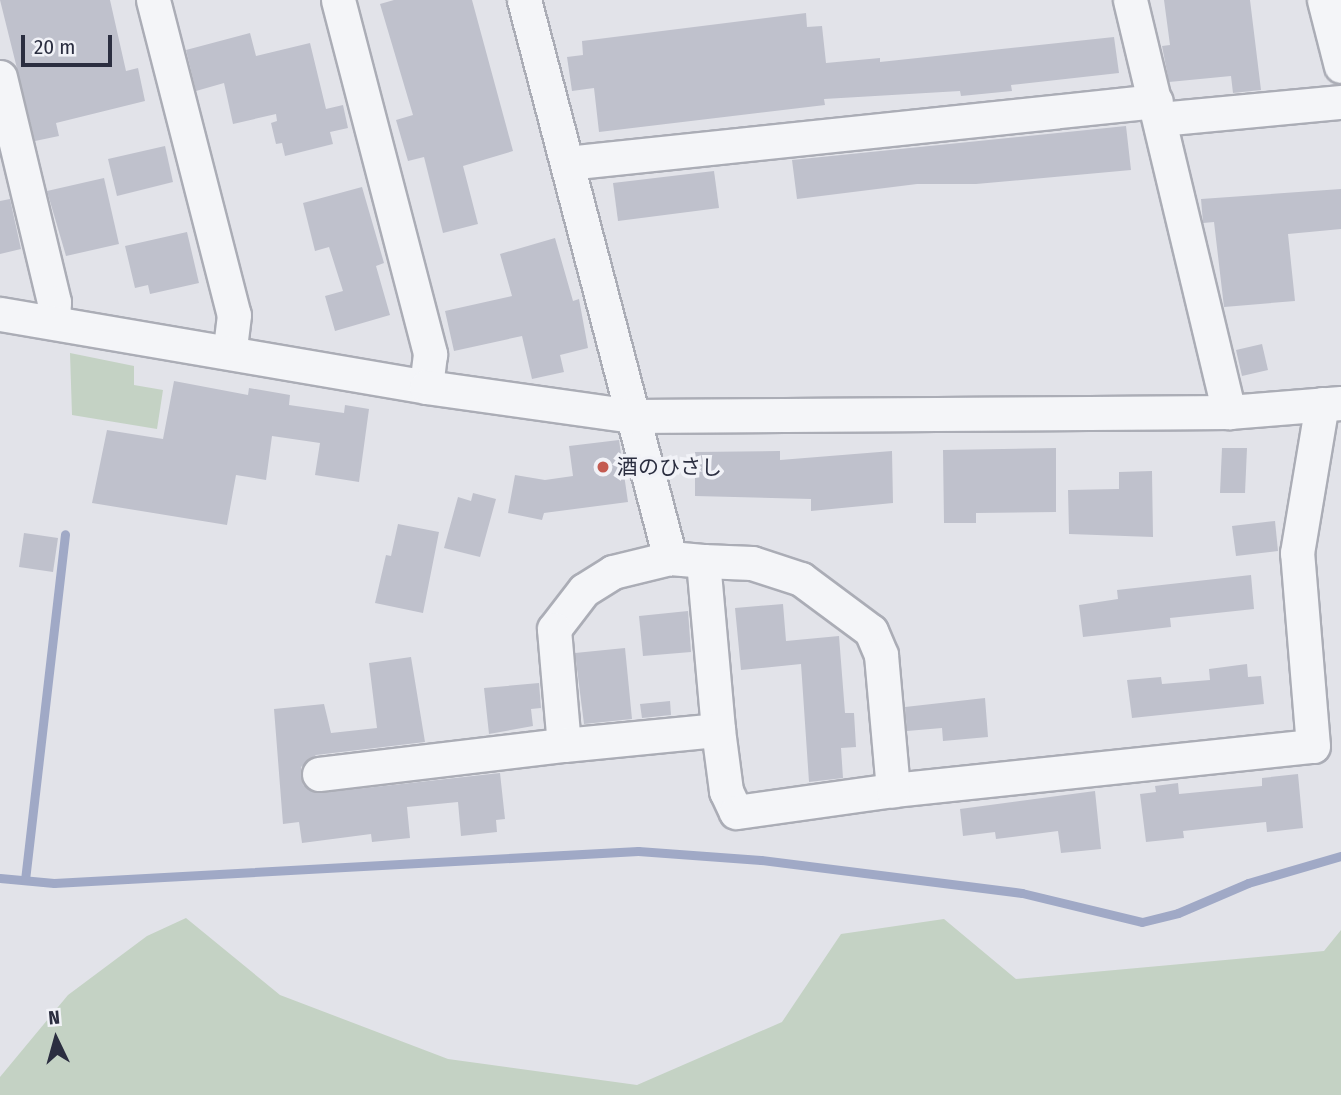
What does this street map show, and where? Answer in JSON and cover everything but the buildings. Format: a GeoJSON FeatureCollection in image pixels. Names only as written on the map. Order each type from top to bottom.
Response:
{"type":"FeatureCollection","features":[{"type":"Feature","properties":{"kind":"street"},"geometry":{"type":"LineString","coordinates":[[153,0],[234,315],[230,350]]}},
{"type":"Feature","properties":{"kind":"street"},"geometry":{"type":"LineString","coordinates":[[338,0],[430,354],[426,387]]}},
{"type":"Feature","properties":{"kind":"street"},"geometry":{"type":"LineString","coordinates":[[524,0],[670,558]]}},
{"type":"Feature","properties":{"kind":"street"},"geometry":{"type":"LineString","coordinates":[[1130,0],[1229,412]]}},
{"type":"Feature","properties":{"kind":"street"},"geometry":{"type":"LineString","coordinates":[[1324,0],[1341,66]]}},
{"type":"Feature","properties":{"kind":"street"},"geometry":{"type":"LineString","coordinates":[[0,77],[54,302],[53,321]]}},
{"type":"Feature","properties":{"kind":"street"},"geometry":{"type":"LineString","coordinates":[[567,163],[1158,110],[1341,102]]}},
{"type":"Feature","properties":{"kind":"street"},"geometry":{"type":"LineString","coordinates":[[0,314],[230,350],[426,387],[632,416],[1229,412],[1331,403],[1297,553],[1313,746],[892,790],[736,812],[726,791],[703,561]]}},
{"type":"Feature","properties":{"kind":"street"},"geometry":{"type":"LineString","coordinates":[[564,745],[554,629],[574,600],[603,578],[670,558],[752,563],[801,579],[871,631],[881,655],[892,790]]}},
{"type":"Feature","properties":{"kind":"street"},"geometry":{"type":"LineString","coordinates":[[319,774],[718,730]]}},
{"type":"Feature","properties":{"kind":"green space"},"geometry":{"type":"Polygon","coordinates":[[[70,353],[134,366],[134,385],[163,390],[157,429],[72,415],[70,353]]]}},
{"type":"Feature","properties":{"kind":"green space"},"geometry":{"type":"Polygon","coordinates":[[[186,918],[280,995],[448,1059],[637,1085],[782,1022],[841,934],[944,919],[1016,979],[1324,951],[1341,930],[1341,1095],[0,1095],[0,1077],[68,995],[147,936],[186,918]]]}},
{"type":"Feature","properties":{"kind":"waterway"},"geometry":{"type":"LineString","coordinates":[[25,880],[65,534]]}},
{"type":"Feature","properties":{"kind":"waterway"},"geometry":{"type":"LineString","coordinates":[[0,878],[54,883],[638,851],[761,860],[1022,893],[1142,922],[1178,913],[1248,883],[1341,856]]}},
{"type":"Feature","properties":{"kind":"place","name":"酒のひさし"},"geometry":{"type":"Point","coordinates":[603,467]}}]}
